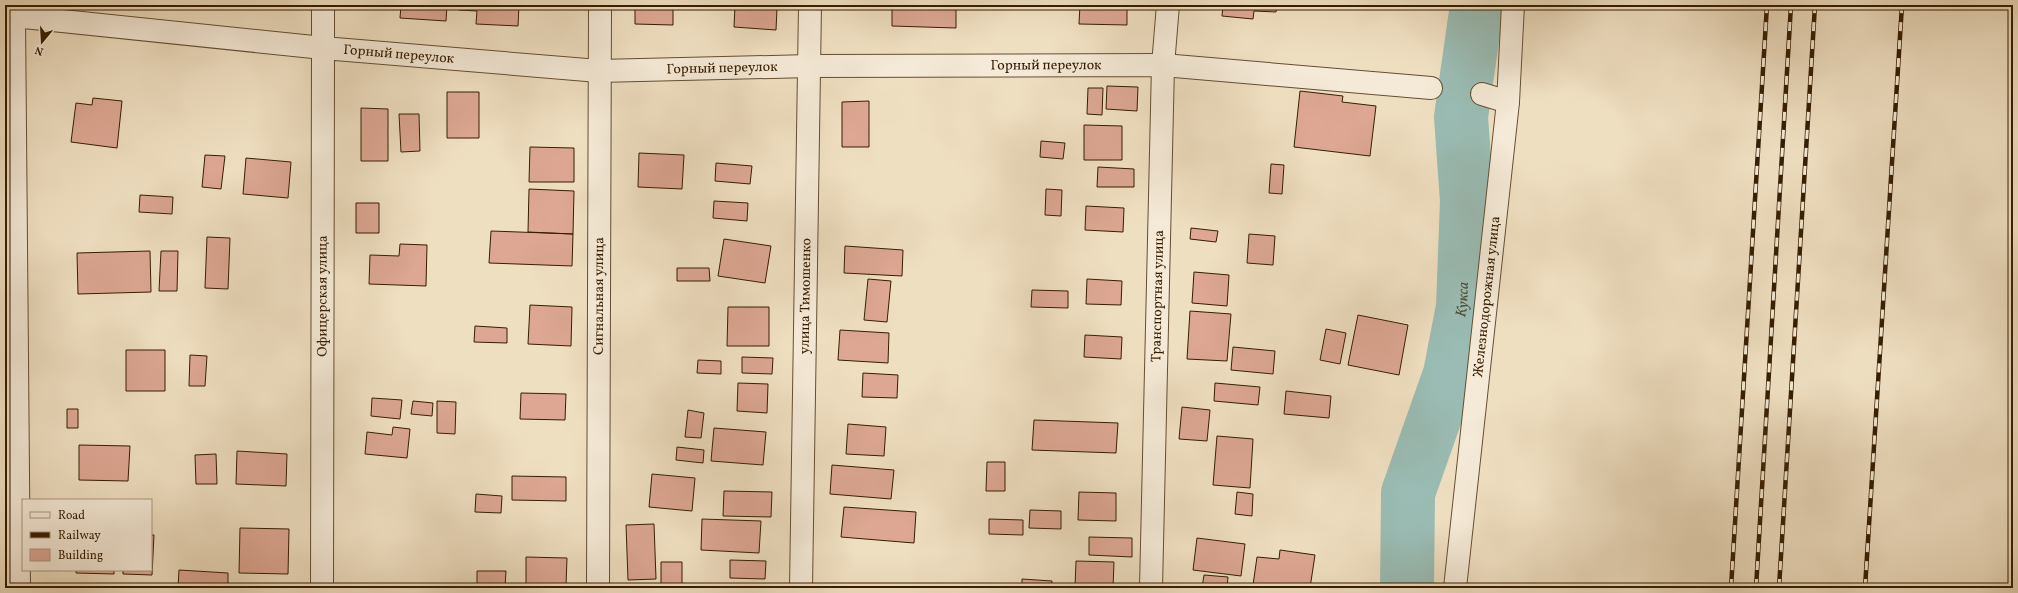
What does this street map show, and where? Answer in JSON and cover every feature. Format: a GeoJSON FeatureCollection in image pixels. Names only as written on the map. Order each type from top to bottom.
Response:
{"type":"FeatureCollection","features":[{"type":"Feature","properties":{"kind":"street","name":"Офицерская улица"},"geometry":{"type":"LineString","coordinates":[[322,588],[323,5]]}},
{"type":"Feature","properties":{"kind":"street","name":"Сигнальная улица"},"geometry":{"type":"LineString","coordinates":[[598,588],[600,5]]}},
{"type":"Feature","properties":{"kind":"street","name":"улица Тимошенко"},"geometry":{"type":"LineString","coordinates":[[800,588],[810,5]]}},
{"type":"Feature","properties":{"kind":"street","name":"Транспортная улица"},"geometry":{"type":"LineString","coordinates":[[1150,588],[1163,65],[1168,5]]}},
{"type":"Feature","properties":{"kind":"street","name":"Железнодорожная улица"},"geometry":{"type":"LineString","coordinates":[[1455,588],[1508,102],[1513,5]]}},
{"type":"Feature","properties":{"kind":"street","name":"Горный переулок"},"geometry":{"type":"LineString","coordinates":[[14,10],[323,48],[599,71],[810,66],[1163,65],[1431,88]]}},
{"type":"Feature","properties":{"kind":"street"},"geometry":{"type":"LineString","coordinates":[[14,10],[19,588]]}},
{"type":"Feature","properties":{"kind":"street"},"geometry":{"type":"LineString","coordinates":[[1482,94],[1508,102]]}},
{"type":"Feature","properties":{"kind":"building"},"geometry":{"type":"Polygon","coordinates":[[[401,5],[447,5],[446,21],[400,18],[401,5]]]}},
{"type":"Feature","properties":{"kind":"building"},"geometry":{"type":"Polygon","coordinates":[[[459,5],[519,5],[518,26],[476,24],[477,11],[459,10],[459,5]]]}},
{"type":"Feature","properties":{"kind":"building"},"geometry":{"type":"Polygon","coordinates":[[[635,5],[673,5],[673,25],[635,24],[635,5]]]}},
{"type":"Feature","properties":{"kind":"building"},"geometry":{"type":"Polygon","coordinates":[[[892,5],[956,5],[956,28],[892,26],[892,5]]]}},
{"type":"Feature","properties":{"kind":"building"},"geometry":{"type":"Polygon","coordinates":[[[1080,5],[1127,5],[1127,25],[1079,24],[1080,5]]]}},
{"type":"Feature","properties":{"kind":"building"},"geometry":{"type":"Polygon","coordinates":[[[1223,5],[1277,5],[1276,12],[1254,11],[1253,19],[1222,16],[1223,5]]]}},
{"type":"Feature","properties":{"kind":"building"},"geometry":{"type":"Polygon","coordinates":[[[735,6],[777,8],[776,30],[734,27],[735,6]]]}},
{"type":"Feature","properties":{"kind":"building"},"geometry":{"type":"Polygon","coordinates":[[[1107,86],[1138,87],[1137,111],[1106,109],[1107,86]]]}},
{"type":"Feature","properties":{"kind":"building"},"geometry":{"type":"Polygon","coordinates":[[[1088,88],[1103,88],[1102,115],[1087,114],[1088,88]]]}},
{"type":"Feature","properties":{"kind":"building"},"geometry":{"type":"Polygon","coordinates":[[[1300,91],[1343,96],[1342,102],[1376,106],[1370,156],[1294,147],[1300,91]]]}},
{"type":"Feature","properties":{"kind":"building"},"geometry":{"type":"Polygon","coordinates":[[[447,92],[479,92],[479,138],[447,138],[447,92]]]}},
{"type":"Feature","properties":{"kind":"building"},"geometry":{"type":"Polygon","coordinates":[[[93,98],[122,101],[117,148],[71,142],[76,103],[92,105],[93,98]]]}},
{"type":"Feature","properties":{"kind":"building"},"geometry":{"type":"Polygon","coordinates":[[[869,101],[869,147],[842,147],[842,102],[869,101]]]}},
{"type":"Feature","properties":{"kind":"building"},"geometry":{"type":"Polygon","coordinates":[[[361,108],[388,109],[388,161],[361,161],[361,108]]]}},
{"type":"Feature","properties":{"kind":"building"},"geometry":{"type":"Polygon","coordinates":[[[399,114],[419,114],[420,151],[401,152],[399,114]]]}},
{"type":"Feature","properties":{"kind":"building"},"geometry":{"type":"Polygon","coordinates":[[[1084,125],[1122,126],[1122,160],[1084,160],[1084,125]]]}},
{"type":"Feature","properties":{"kind":"building"},"geometry":{"type":"Polygon","coordinates":[[[1041,141],[1065,143],[1063,159],[1040,157],[1041,141]]]}},
{"type":"Feature","properties":{"kind":"building"},"geometry":{"type":"Polygon","coordinates":[[[530,147],[574,148],[574,182],[529,182],[530,147]]]}},
{"type":"Feature","properties":{"kind":"building"},"geometry":{"type":"Polygon","coordinates":[[[639,153],[684,155],[682,189],[638,187],[639,153]]]}},
{"type":"Feature","properties":{"kind":"building"},"geometry":{"type":"Polygon","coordinates":[[[205,155],[225,156],[221,189],[202,187],[205,155]]]}},
{"type":"Feature","properties":{"kind":"building"},"geometry":{"type":"Polygon","coordinates":[[[246,158],[291,162],[288,198],[243,194],[246,158]]]}},
{"type":"Feature","properties":{"kind":"building"},"geometry":{"type":"Polygon","coordinates":[[[716,163],[752,166],[750,184],[715,181],[716,163]]]}},
{"type":"Feature","properties":{"kind":"building"},"geometry":{"type":"Polygon","coordinates":[[[1271,164],[1284,165],[1282,194],[1269,193],[1271,164]]]}},
{"type":"Feature","properties":{"kind":"building"},"geometry":{"type":"Polygon","coordinates":[[[1098,167],[1134,169],[1134,187],[1097,187],[1098,167]]]}},
{"type":"Feature","properties":{"kind":"building"},"geometry":{"type":"Polygon","coordinates":[[[529,189],[574,191],[573,234],[528,232],[529,189]]]}},
{"type":"Feature","properties":{"kind":"building"},"geometry":{"type":"Polygon","coordinates":[[[1046,189],[1062,190],[1061,216],[1045,215],[1046,189]]]}},
{"type":"Feature","properties":{"kind":"building"},"geometry":{"type":"Polygon","coordinates":[[[140,195],[173,197],[172,214],[139,212],[140,195]]]}},
{"type":"Feature","properties":{"kind":"building"},"geometry":{"type":"Polygon","coordinates":[[[714,201],[748,203],[747,221],[713,218],[714,201]]]}},
{"type":"Feature","properties":{"kind":"building"},"geometry":{"type":"Polygon","coordinates":[[[356,203],[379,203],[379,233],[356,233],[356,203]]]}},
{"type":"Feature","properties":{"kind":"building"},"geometry":{"type":"Polygon","coordinates":[[[1086,206],[1124,208],[1123,232],[1085,230],[1086,206]]]}},
{"type":"Feature","properties":{"kind":"building"},"geometry":{"type":"Polygon","coordinates":[[[1191,228],[1218,231],[1216,242],[1190,239],[1191,228]]]}},
{"type":"Feature","properties":{"kind":"building"},"geometry":{"type":"Polygon","coordinates":[[[491,231],[573,234],[572,266],[489,263],[491,231]]]}},
{"type":"Feature","properties":{"kind":"building"},"geometry":{"type":"Polygon","coordinates":[[[1249,234],[1275,236],[1273,265],[1247,263],[1249,234]]]}},
{"type":"Feature","properties":{"kind":"building"},"geometry":{"type":"Polygon","coordinates":[[[207,237],[230,238],[228,289],[205,288],[207,237]]]}},
{"type":"Feature","properties":{"kind":"building"},"geometry":{"type":"Polygon","coordinates":[[[724,239],[771,246],[765,283],[718,276],[724,239]]]}},
{"type":"Feature","properties":{"kind":"building"},"geometry":{"type":"Polygon","coordinates":[[[400,244],[427,245],[426,286],[369,284],[370,255],[399,256],[400,244]]]}},
{"type":"Feature","properties":{"kind":"building"},"geometry":{"type":"Polygon","coordinates":[[[845,246],[903,250],[902,276],[844,273],[845,246]]]}},
{"type":"Feature","properties":{"kind":"building"},"geometry":{"type":"Polygon","coordinates":[[[150,251],[151,292],[78,294],[77,253],[150,251]]]}},
{"type":"Feature","properties":{"kind":"building"},"geometry":{"type":"Polygon","coordinates":[[[161,251],[178,251],[177,291],[159,291],[161,251]]]}},
{"type":"Feature","properties":{"kind":"building"},"geometry":{"type":"Polygon","coordinates":[[[677,268],[709,268],[710,281],[677,281],[677,268]]]}},
{"type":"Feature","properties":{"kind":"building"},"geometry":{"type":"Polygon","coordinates":[[[1194,272],[1229,275],[1227,306],[1192,303],[1194,272]]]}},
{"type":"Feature","properties":{"kind":"building"},"geometry":{"type":"Polygon","coordinates":[[[868,279],[891,281],[887,322],[864,320],[868,279]]]}},
{"type":"Feature","properties":{"kind":"building"},"geometry":{"type":"Polygon","coordinates":[[[1087,279],[1122,281],[1121,305],[1086,304],[1087,279]]]}},
{"type":"Feature","properties":{"kind":"building"},"geometry":{"type":"Polygon","coordinates":[[[1032,290],[1068,291],[1068,308],[1031,307],[1032,290]]]}},
{"type":"Feature","properties":{"kind":"building"},"geometry":{"type":"Polygon","coordinates":[[[530,305],[572,307],[571,346],[528,344],[530,305]]]}},
{"type":"Feature","properties":{"kind":"building"},"geometry":{"type":"Polygon","coordinates":[[[728,307],[769,307],[769,346],[727,346],[728,307]]]}},
{"type":"Feature","properties":{"kind":"building"},"geometry":{"type":"Polygon","coordinates":[[[1190,311],[1231,314],[1227,361],[1187,359],[1190,311]]]}},
{"type":"Feature","properties":{"kind":"building"},"geometry":{"type":"Polygon","coordinates":[[[1358,315],[1408,325],[1399,375],[1348,365],[1358,315]]]}},
{"type":"Feature","properties":{"kind":"building"},"geometry":{"type":"Polygon","coordinates":[[[475,326],[507,328],[507,343],[474,342],[475,326]]]}},
{"type":"Feature","properties":{"kind":"building"},"geometry":{"type":"Polygon","coordinates":[[[1326,329],[1346,333],[1340,364],[1320,360],[1326,329]]]}},
{"type":"Feature","properties":{"kind":"building"},"geometry":{"type":"Polygon","coordinates":[[[840,330],[889,333],[888,363],[838,360],[840,330]]]}},
{"type":"Feature","properties":{"kind":"building"},"geometry":{"type":"Polygon","coordinates":[[[1085,335],[1122,337],[1121,359],[1084,357],[1085,335]]]}},
{"type":"Feature","properties":{"kind":"building"},"geometry":{"type":"Polygon","coordinates":[[[1233,347],[1275,351],[1273,374],[1231,370],[1233,347]]]}},
{"type":"Feature","properties":{"kind":"building"},"geometry":{"type":"Polygon","coordinates":[[[126,350],[165,350],[165,391],[126,391],[126,350]]]}},
{"type":"Feature","properties":{"kind":"building"},"geometry":{"type":"Polygon","coordinates":[[[190,355],[207,356],[205,386],[189,386],[190,355]]]}},
{"type":"Feature","properties":{"kind":"building"},"geometry":{"type":"Polygon","coordinates":[[[742,357],[773,358],[772,374],[742,373],[742,357]]]}},
{"type":"Feature","properties":{"kind":"building"},"geometry":{"type":"Polygon","coordinates":[[[698,360],[721,361],[721,374],[697,373],[698,360]]]}},
{"type":"Feature","properties":{"kind":"building"},"geometry":{"type":"Polygon","coordinates":[[[863,373],[898,375],[897,398],[862,397],[863,373]]]}},
{"type":"Feature","properties":{"kind":"building"},"geometry":{"type":"Polygon","coordinates":[[[738,383],[768,384],[767,413],[737,411],[738,383]]]}},
{"type":"Feature","properties":{"kind":"building"},"geometry":{"type":"Polygon","coordinates":[[[1215,383],[1260,387],[1258,405],[1214,401],[1215,383]]]}},
{"type":"Feature","properties":{"kind":"building"},"geometry":{"type":"Polygon","coordinates":[[[1286,391],[1331,396],[1329,418],[1284,414],[1286,391]]]}},
{"type":"Feature","properties":{"kind":"building"},"geometry":{"type":"Polygon","coordinates":[[[521,393],[566,394],[565,420],[520,419],[521,393]]]}},
{"type":"Feature","properties":{"kind":"building"},"geometry":{"type":"Polygon","coordinates":[[[372,398],[402,400],[400,419],[371,416],[372,398]]]}},
{"type":"Feature","properties":{"kind":"building"},"geometry":{"type":"Polygon","coordinates":[[[413,401],[433,403],[432,416],[411,414],[413,401]]]}},
{"type":"Feature","properties":{"kind":"building"},"geometry":{"type":"Polygon","coordinates":[[[437,401],[456,402],[455,434],[437,433],[437,401]]]}},
{"type":"Feature","properties":{"kind":"building"},"geometry":{"type":"Polygon","coordinates":[[[1182,407],[1210,410],[1207,441],[1179,439],[1182,407]]]}},
{"type":"Feature","properties":{"kind":"building"},"geometry":{"type":"Polygon","coordinates":[[[67,409],[78,409],[78,428],[67,428],[67,409]]]}},
{"type":"Feature","properties":{"kind":"building"},"geometry":{"type":"Polygon","coordinates":[[[688,410],[704,413],[701,438],[685,437],[688,410]]]}},
{"type":"Feature","properties":{"kind":"building"},"geometry":{"type":"Polygon","coordinates":[[[1034,420],[1118,423],[1116,453],[1032,450],[1034,420]]]}},
{"type":"Feature","properties":{"kind":"building"},"geometry":{"type":"Polygon","coordinates":[[[848,424],[886,427],[884,456],[846,454],[848,424]]]}},
{"type":"Feature","properties":{"kind":"building"},"geometry":{"type":"Polygon","coordinates":[[[393,427],[410,429],[407,458],[365,454],[367,432],[392,435],[393,427]]]}},
{"type":"Feature","properties":{"kind":"building"},"geometry":{"type":"Polygon","coordinates":[[[714,428],[766,432],[763,465],[711,461],[714,428]]]}},
{"type":"Feature","properties":{"kind":"building"},"geometry":{"type":"Polygon","coordinates":[[[1217,436],[1253,439],[1250,488],[1213,485],[1217,436]]]}},
{"type":"Feature","properties":{"kind":"building"},"geometry":{"type":"Polygon","coordinates":[[[79,445],[130,446],[128,481],[79,480],[79,445]]]}},
{"type":"Feature","properties":{"kind":"building"},"geometry":{"type":"Polygon","coordinates":[[[677,447],[704,450],[703,463],[676,460],[677,447]]]}},
{"type":"Feature","properties":{"kind":"building"},"geometry":{"type":"Polygon","coordinates":[[[237,451],[287,454],[286,486],[236,484],[237,451]]]}},
{"type":"Feature","properties":{"kind":"building"},"geometry":{"type":"Polygon","coordinates":[[[216,454],[217,484],[196,484],[195,455],[216,454]]]}},
{"type":"Feature","properties":{"kind":"building"},"geometry":{"type":"Polygon","coordinates":[[[987,462],[1005,462],[1005,491],[986,491],[987,462]]]}},
{"type":"Feature","properties":{"kind":"building"},"geometry":{"type":"Polygon","coordinates":[[[832,465],[894,470],[891,499],[830,494],[832,465]]]}},
{"type":"Feature","properties":{"kind":"building"},"geometry":{"type":"Polygon","coordinates":[[[652,474],[695,478],[692,511],[649,507],[652,474]]]}},
{"type":"Feature","properties":{"kind":"building"},"geometry":{"type":"Polygon","coordinates":[[[512,476],[566,477],[566,501],[512,500],[512,476]]]}},
{"type":"Feature","properties":{"kind":"building"},"geometry":{"type":"Polygon","coordinates":[[[724,491],[772,492],[771,517],[723,516],[724,491]]]}},
{"type":"Feature","properties":{"kind":"building"},"geometry":{"type":"Polygon","coordinates":[[[1079,492],[1116,493],[1116,521],[1078,520],[1079,492]]]}},
{"type":"Feature","properties":{"kind":"building"},"geometry":{"type":"Polygon","coordinates":[[[1237,492],[1253,494],[1252,516],[1235,514],[1237,492]]]}},
{"type":"Feature","properties":{"kind":"building"},"geometry":{"type":"Polygon","coordinates":[[[476,494],[502,496],[501,513],[475,512],[476,494]]]}},
{"type":"Feature","properties":{"kind":"building"},"geometry":{"type":"Polygon","coordinates":[[[844,507],[916,512],[914,543],[841,537],[844,507]]]}},
{"type":"Feature","properties":{"kind":"building"},"geometry":{"type":"Polygon","coordinates":[[[1030,510],[1061,511],[1061,529],[1029,528],[1030,510]]]}},
{"type":"Feature","properties":{"kind":"building"},"geometry":{"type":"Polygon","coordinates":[[[702,519],[761,521],[759,553],[701,550],[702,519]]]}},
{"type":"Feature","properties":{"kind":"building"},"geometry":{"type":"Polygon","coordinates":[[[989,519],[1023,520],[1023,535],[989,534],[989,519]]]}},
{"type":"Feature","properties":{"kind":"building"},"geometry":{"type":"Polygon","coordinates":[[[654,524],[656,579],[628,580],[626,525],[654,524]]]}},
{"type":"Feature","properties":{"kind":"building"},"geometry":{"type":"Polygon","coordinates":[[[240,528],[289,529],[288,574],[239,573],[240,528]]]}},
{"type":"Feature","properties":{"kind":"building"},"geometry":{"type":"Polygon","coordinates":[[[152,535],[154,535],[152,575],[123,574],[123,571],[152,571],[152,535]]]}},
{"type":"Feature","properties":{"kind":"building"},"geometry":{"type":"Polygon","coordinates":[[[1089,537],[1132,538],[1132,557],[1089,555],[1089,537]]]}},
{"type":"Feature","properties":{"kind":"building"},"geometry":{"type":"Polygon","coordinates":[[[1197,538],[1245,544],[1241,576],[1193,570],[1197,538]]]}},
{"type":"Feature","properties":{"kind":"building"},"geometry":{"type":"Polygon","coordinates":[[[1280,550],[1315,555],[1310,588],[1274,588],[1253,585],[1257,557],[1279,559],[1280,550]]]}},
{"type":"Feature","properties":{"kind":"building"},"geometry":{"type":"Polygon","coordinates":[[[526,557],[567,558],[566,585],[526,584],[526,557]]]}},
{"type":"Feature","properties":{"kind":"building"},"geometry":{"type":"Polygon","coordinates":[[[730,560],[766,561],[765,579],[730,578],[730,560]]]}},
{"type":"Feature","properties":{"kind":"building"},"geometry":{"type":"Polygon","coordinates":[[[1076,561],[1114,562],[1113,588],[1075,588],[1076,561]]]}},
{"type":"Feature","properties":{"kind":"building"},"geometry":{"type":"Polygon","coordinates":[[[661,562],[682,562],[682,588],[661,588],[661,562]]]}},
{"type":"Feature","properties":{"kind":"building"},"geometry":{"type":"Polygon","coordinates":[[[179,570],[228,573],[228,588],[178,588],[179,570]]]}},
{"type":"Feature","properties":{"kind":"building"},"geometry":{"type":"Polygon","coordinates":[[[76,571],[114,571],[114,574],[76,573],[76,571]]]}},
{"type":"Feature","properties":{"kind":"building"},"geometry":{"type":"Polygon","coordinates":[[[477,571],[506,571],[505,588],[477,588],[477,571]]]}},
{"type":"Feature","properties":{"kind":"building"},"geometry":{"type":"Polygon","coordinates":[[[1204,575],[1228,577],[1227,588],[1202,588],[1204,575]]]}},
{"type":"Feature","properties":{"kind":"building"},"geometry":{"type":"Polygon","coordinates":[[[1022,579],[1052,581],[1051,588],[1022,588],[1022,579]]]}},
{"type":"Feature","properties":{"kind":"waterway","name":"Кукса"},"geometry":{"type":"LineString","coordinates":[[1407,588],[1408,493],[1450,374],[1463,307],[1467,201],[1461,117],[1477,5]]}},
{"type":"Feature","properties":{"kind":"railway"},"geometry":{"type":"LineString","coordinates":[[1731,588],[1767,5]]}},
{"type":"Feature","properties":{"kind":"railway"},"geometry":{"type":"LineString","coordinates":[[1756,588],[1791,5]]}},
{"type":"Feature","properties":{"kind":"railway"},"geometry":{"type":"LineString","coordinates":[[1779,588],[1815,5]]}},
{"type":"Feature","properties":{"kind":"railway"},"geometry":{"type":"LineString","coordinates":[[1865,588],[1902,5]]}}]}
